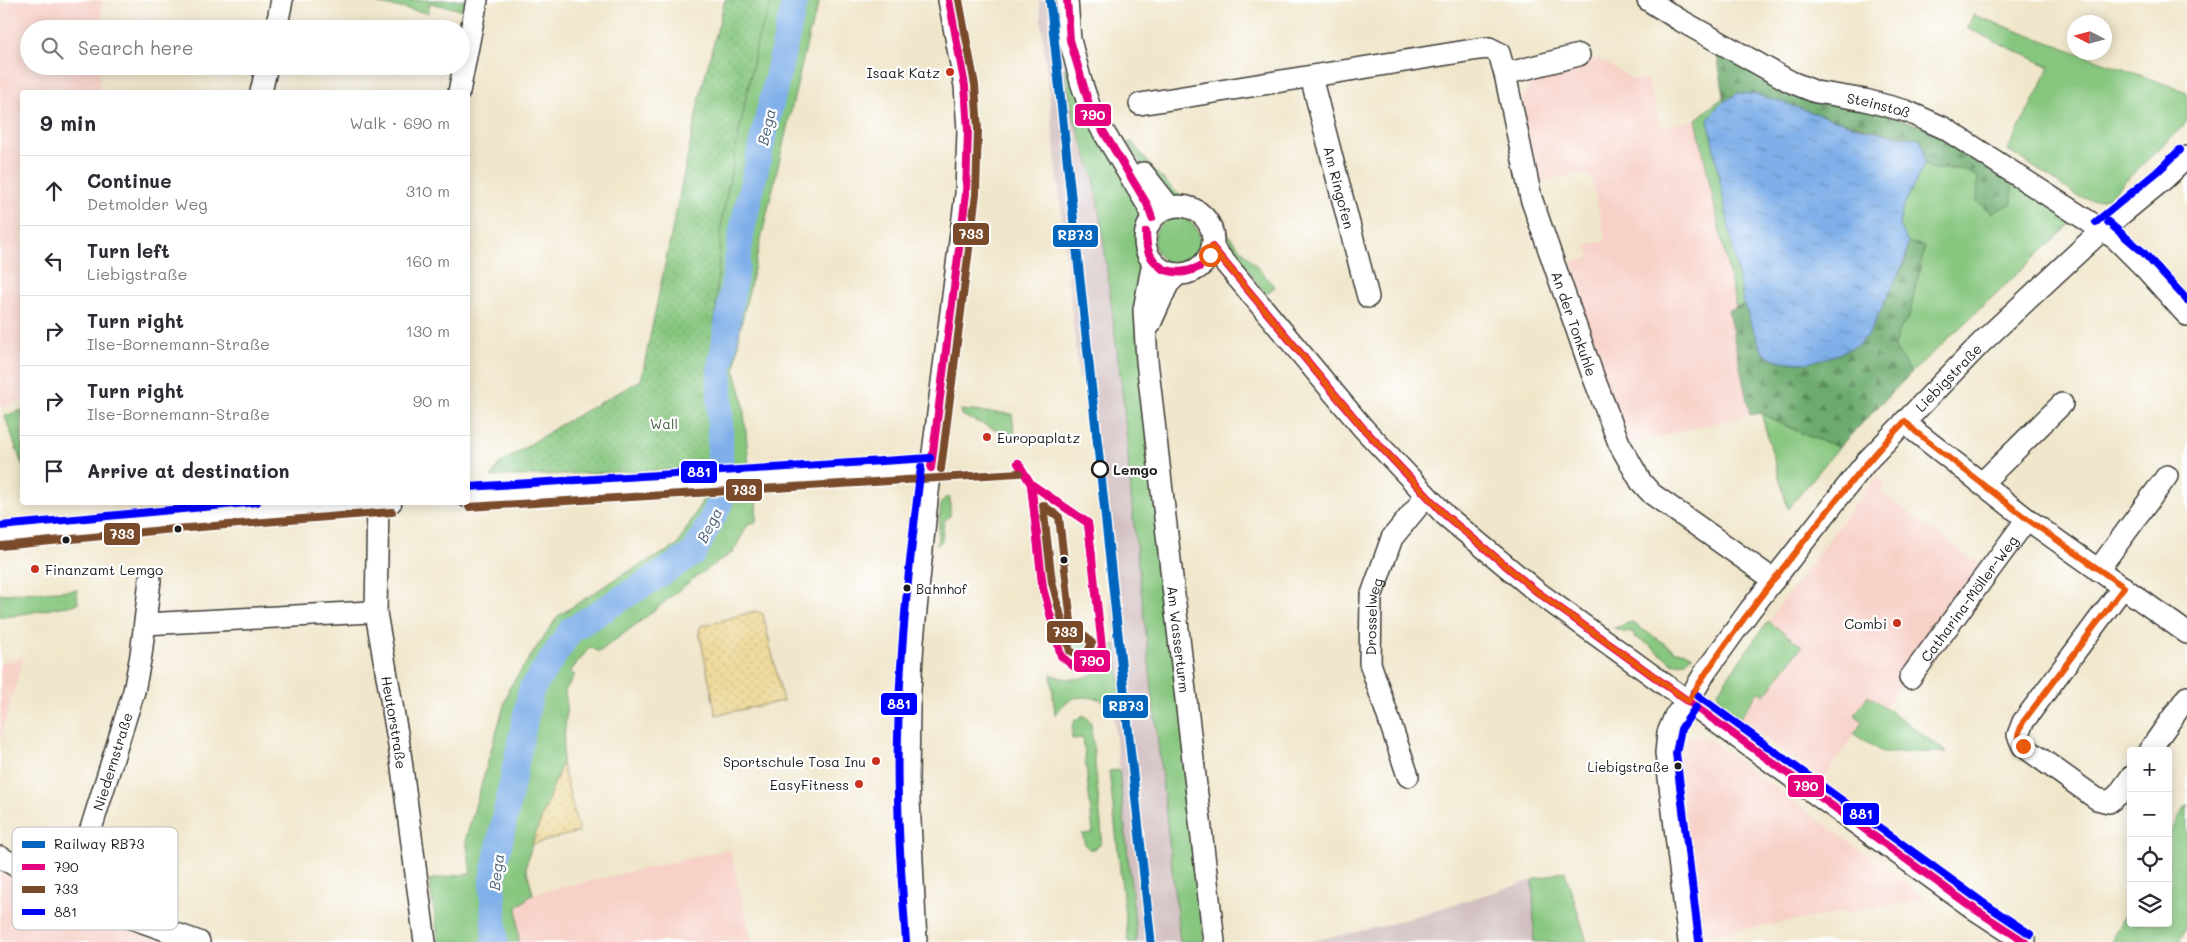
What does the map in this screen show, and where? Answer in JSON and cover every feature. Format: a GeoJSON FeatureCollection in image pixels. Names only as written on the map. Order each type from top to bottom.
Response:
{"type":"FeatureCollection","features":[{"type":"Feature","properties":{"kind":"street"},"geometry":{"type":"LineString","coordinates":[[278,20],[282,0]]}},
{"type":"Feature","properties":{"kind":"street"},"geometry":{"type":"LineString","coordinates":[[470,36],[477,0]]}},
{"type":"Feature","properties":{"kind":"street"},"geometry":{"type":"LineString","coordinates":[[916,942],[908,808],[909,707],[917,586],[965,203],[967,167],[968,130],[965,86],[949,0]]}},
{"type":"Feature","properties":{"kind":"street"},"geometry":{"type":"LineString","coordinates":[[1067,0],[1070,40],[1091,111],[1146,204],[1160,212]]}},
{"type":"Feature","properties":{"kind":"street"},"geometry":{"type":"LineString","coordinates":[[1078,0],[1092,72],[1102,102],[1138,166],[1160,212]]}},
{"type":"Feature","properties":{"kind":"street","name":"Steinstoß"},"geometry":{"type":"LineString","coordinates":[[1648,0],[1678,19],[1791,82],[1816,92],[1865,100],[1906,111],[1944,128],[2116,239],[2187,315]]}},
{"type":"Feature","properties":{"kind":"street"},"geometry":{"type":"LineString","coordinates":[[1140,104],[1489,48],[1498,53],[1505,74],[1579,55]]}},
{"type":"Feature","properties":{"kind":"street","name":"An der Tonkuhle"},"geometry":{"type":"LineString","coordinates":[[1505,74],[1532,198],[1619,444],[1641,482],[1652,494],[1774,580]]}},
{"type":"Feature","properties":{"kind":"street"},"geometry":{"type":"LineString","coordinates":[[262,90],[265,75]]}},
{"type":"Feature","properties":{"kind":"street"},"geometry":{"type":"LineString","coordinates":[[459,90],[462,75]]}},
{"type":"Feature","properties":{"kind":"street","name":"Am Ringofen"},"geometry":{"type":"LineString","coordinates":[[1311,77],[1368,298]]}},
{"type":"Feature","properties":{"kind":"street","name":"Liebigstraße"},"geometry":{"type":"LineString","coordinates":[[1689,942],[1666,753],[1668,733],[1675,716],[1688,701],[1706,671],[1774,580],[1867,461],[1982,342],[2102,230],[2164,179],[2187,156]]}},
{"type":"Feature","properties":{"kind":"street"},"geometry":{"type":"LineString","coordinates":[[1188,271],[1205,261],[1212,247],[1213,235],[1210,224],[1202,214],[1186,206],[1160,212],[1146,228],[1144,240],[1152,262],[1168,272],[1188,271],[1216,276],[1261,306]]}},
{"type":"Feature","properties":{"kind":"street"},"geometry":{"type":"LineString","coordinates":[[1212,247],[1363,428],[1445,515],[1536,591],[1976,910],[2024,942]]}},
{"type":"Feature","properties":{"kind":"street","name":"Am Wasserturm"},"geometry":{"type":"LineString","coordinates":[[1152,262],[1144,310],[1147,361],[1214,942]]}},
{"type":"Feature","properties":{"kind":"street","name":"Am Wasserturm"},"geometry":{"type":"LineString","coordinates":[[1146,336],[1153,315],[1168,284],[1188,271]]}},
{"type":"Feature","properties":{"kind":"street"},"geometry":{"type":"LineString","coordinates":[[1982,484],[2062,404]]}},
{"type":"Feature","properties":{"kind":"street"},"geometry":{"type":"LineString","coordinates":[[1905,421],[2027,519],[2187,633]]}},
{"type":"Feature","properties":{"kind":"street"},"geometry":{"type":"LineString","coordinates":[[470,497],[931,468]]}},
{"type":"Feature","properties":{"kind":"street"},"geometry":{"type":"LineString","coordinates":[[2098,570],[2167,476]]}},
{"type":"Feature","properties":{"kind":"street","name":"Drosselweg"},"geometry":{"type":"LineString","coordinates":[[1408,776],[1370,663],[1370,597],[1392,538],[1419,505],[1425,494]]}},
{"type":"Feature","properties":{"kind":"street"},"geometry":{"type":"LineString","coordinates":[[0,536],[164,511],[328,505]]}},
{"type":"Feature","properties":{"kind":"street","name":"Heutorstraße"},"geometry":{"type":"LineString","coordinates":[[382,505],[376,613],[399,745],[425,942]]}},
{"type":"Feature","properties":{"kind":"street","name":"Catharina-Möller-Weg"},"geometry":{"type":"LineString","coordinates":[[1910,678],[2027,519]]}},
{"type":"Feature","properties":{"kind":"street","name":"Niedernstraße"},"geometry":{"type":"LineString","coordinates":[[92,827],[134,691],[150,580]]}},
{"type":"Feature","properties":{"kind":"street"},"geometry":{"type":"LineString","coordinates":[[2124,587],[2023,722],[2018,735],[2023,746],[2097,799],[2109,802],[2127,782]]}},
{"type":"Feature","properties":{"kind":"street"},"geometry":{"type":"LineString","coordinates":[[145,624],[376,613]]}},
{"type":"Feature","properties":{"kind":"street"},"geometry":{"type":"LineString","coordinates":[[2152,747],[2187,697]]}},
{"type":"Feature","properties":{"kind":"street"},"geometry":{"type":"LineString","coordinates":[[0,857],[12,864]]}},
{"type":"Feature","properties":{"kind":"street"},"geometry":{"type":"LineString","coordinates":[[165,930],[199,942]]}},
{"type":"Feature","properties":{"kind":"shaded area"},"geometry":{"type":"Polygon","coordinates":[[[11,0],[102,0],[101,20],[20,20],[20,75],[100,75],[99,90],[20,90],[20,401],[0,408],[0,4],[10,4],[11,0]]]}},
{"type":"Feature","properties":{"kind":"shaded area"},"geometry":{"type":"Polygon","coordinates":[[[1039,0],[1058,0],[1079,137],[1094,179],[1102,229],[1124,407],[1132,508],[1180,942],[1137,942],[1112,700],[1121,699],[1086,378],[1079,379],[1039,0]]]}},
{"type":"Feature","properties":{"kind":"shaded area"},"geometry":{"type":"Polygon","coordinates":[[[1600,59],[1635,81],[1647,78],[1661,128],[1696,119],[1736,307],[1728,310],[1750,415],[1617,446],[1551,269],[1590,257],[1587,245],[1606,240],[1590,174],[1582,176],[1581,173],[1538,182],[1521,102],[1534,77],[1600,59]]]}},
{"type":"Feature","properties":{"kind":"shaded area"},"geometry":{"type":"Polygon","coordinates":[[[1878,477],[1886,485],[1881,492],[1985,569],[1885,707],[1868,695],[1863,721],[1823,780],[1739,719],[1759,691],[1765,694],[1802,646],[1768,621],[1852,508],[1878,477]]]}},
{"type":"Feature","properties":{"kind":"shaded area"},"geometry":{"type":"Polygon","coordinates":[[[24,657],[6,718],[0,739],[0,663],[24,657]]]}},
{"type":"Feature","properties":{"kind":"shaded area"},"geometry":{"type":"Polygon","coordinates":[[[1700,736],[1712,742],[1927,899],[1700,936],[1678,757],[1680,748],[1685,740],[1689,737],[1700,736]]]}},
{"type":"Feature","properties":{"kind":"shaded area"},"geometry":{"type":"Polygon","coordinates":[[[730,849],[752,942],[519,942],[517,907],[533,894],[730,849]]]}},
{"type":"Feature","properties":{"kind":"shaded area"},"geometry":{"type":"Polygon","coordinates":[[[0,868],[12,874],[12,930],[135,930],[165,942],[0,942],[0,868]]]}},
{"type":"Feature","properties":{"kind":"shaded area"},"geometry":{"type":"Polygon","coordinates":[[[1533,880],[1534,942],[1307,942],[1380,927],[1533,880]]]}},
{"type":"Feature","properties":{"kind":"green space"},"geometry":{"type":"Polygon","coordinates":[[[375,0],[465,0],[462,10],[430,3],[428,13],[374,3],[375,0]]]}},
{"type":"Feature","properties":{"kind":"green space","name":"Wall"},"geometry":{"type":"Polygon","coordinates":[[[725,0],[773,0],[758,38],[722,218],[711,375],[714,468],[492,477],[498,465],[560,425],[641,380],[701,91],[725,0]]]}},
{"type":"Feature","properties":{"kind":"green space"},"geometry":{"type":"Polygon","coordinates":[[[773,0],[820,0],[809,34],[740,329],[735,371],[743,400],[749,466],[714,468],[711,375],[722,218],[758,38],[773,0]]]}},
{"type":"Feature","properties":{"kind":"green space"},"geometry":{"type":"Polygon","coordinates":[[[1973,15],[2067,49],[2067,60],[2098,60],[2187,92],[2187,122],[2108,198],[2095,200],[2079,197],[2008,150],[2050,67],[1967,28],[1973,15]]]}},
{"type":"Feature","properties":{"kind":"green space"},"geometry":{"type":"Polygon","coordinates":[[[1063,17],[1144,220],[1140,231],[1139,247],[1144,263],[1204,942],[1180,942],[1132,508],[1124,407],[1102,229],[1094,179],[1073,114],[1064,68],[1068,67],[1063,17]]]}},
{"type":"Feature","properties":{"kind":"green space"},"geometry":{"type":"Polygon","coordinates":[[[1716,48],[1877,111],[1939,132],[2012,184],[2012,203],[1992,213],[1977,202],[1978,177],[1961,169],[1934,169],[1924,164],[1924,148],[1919,138],[1903,137],[1829,118],[1757,94],[1738,93],[1725,102],[1716,48]]]}},
{"type":"Feature","properties":{"kind":"green space"},"geometry":{"type":"Polygon","coordinates":[[[1724,97],[1725,102],[1719,105],[1744,305],[1736,307],[1696,119],[1724,97]]]}},
{"type":"Feature","properties":{"kind":"green space"},"geometry":{"type":"Polygon","coordinates":[[[1131,141],[1155,171],[1178,194],[1207,212],[1226,249],[1203,211],[1187,203],[1174,202],[1151,178],[1128,143],[1131,141]]]}},
{"type":"Feature","properties":{"kind":"green space"},"geometry":{"type":"Polygon","coordinates":[[[1924,164],[1934,169],[1961,169],[1978,177],[1977,202],[2012,184],[2075,220],[1911,373],[1895,348],[1898,332],[1909,317],[1924,246],[1908,242],[1899,226],[1902,209],[1924,164]]]}},
{"type":"Feature","properties":{"kind":"green space"},"geometry":{"type":"Polygon","coordinates":[[[1173,218],[1181,218],[1190,222],[1196,228],[1200,241],[1196,254],[1190,260],[1181,264],[1173,264],[1164,260],[1158,254],[1154,245],[1154,237],[1158,228],[1164,222],[1173,218]]]}},
{"type":"Feature","properties":{"kind":"green space"},"geometry":{"type":"Polygon","coordinates":[[[1224,230],[1275,287],[1266,294],[1243,264],[1224,230]]]}},
{"type":"Feature","properties":{"kind":"green space"},"geometry":{"type":"Polygon","coordinates":[[[1908,242],[1925,246],[1909,317],[1898,332],[1895,348],[1911,373],[1839,447],[1803,434],[1761,413],[1750,415],[1728,310],[1744,305],[1763,353],[1870,332],[1905,261],[1908,242]]]}},
{"type":"Feature","properties":{"kind":"green space"},"geometry":{"type":"Polygon","coordinates":[[[960,410],[1012,414],[1015,438],[961,415],[960,410]]]}},
{"type":"Feature","properties":{"kind":"green space"},"geometry":{"type":"Polygon","coordinates":[[[20,411],[20,459],[5,416],[20,411]]]}},
{"type":"Feature","properties":{"kind":"green space"},"geometry":{"type":"Polygon","coordinates":[[[1761,413],[1803,434],[1839,447],[1788,509],[1761,413]]]}},
{"type":"Feature","properties":{"kind":"green space"},"geometry":{"type":"Polygon","coordinates":[[[757,490],[756,523],[749,523],[733,552],[693,579],[599,652],[590,647],[570,672],[575,675],[565,691],[567,705],[562,763],[532,844],[526,866],[533,894],[517,907],[519,942],[439,942],[429,880],[471,873],[466,838],[509,688],[558,616],[620,576],[677,546],[706,494],[757,490]]]}},
{"type":"Feature","properties":{"kind":"green space"},"geometry":{"type":"Polygon","coordinates":[[[946,497],[950,497],[950,516],[944,522],[942,541],[937,545],[941,503],[946,497]]]}},
{"type":"Feature","properties":{"kind":"green space"},"geometry":{"type":"Polygon","coordinates":[[[77,590],[78,604],[0,618],[0,594],[77,590]]]}},
{"type":"Feature","properties":{"kind":"green space"},"geometry":{"type":"Polygon","coordinates":[[[1056,612],[1088,638],[1090,645],[1086,652],[1077,655],[1068,647],[1056,612]]]}},
{"type":"Feature","properties":{"kind":"green space"},"geometry":{"type":"Polygon","coordinates":[[[1768,621],[1802,646],[1765,695],[1759,691],[1739,719],[1719,700],[1718,691],[1768,621]]]}},
{"type":"Feature","properties":{"kind":"green space"},"geometry":{"type":"Polygon","coordinates":[[[1631,622],[1676,651],[1684,651],[1693,656],[1684,662],[1674,664],[1646,643],[1634,637],[1635,634],[1626,631],[1625,633],[1614,628],[1631,622]]]}},
{"type":"Feature","properties":{"kind":"green space"},"geometry":{"type":"Polygon","coordinates":[[[1111,646],[1116,646],[1121,699],[1112,700],[1113,711],[1100,699],[1085,697],[1074,698],[1064,704],[1055,715],[1051,674],[1070,679],[1089,676],[1104,665],[1109,656],[1111,646]]]}},
{"type":"Feature","properties":{"kind":"green space"},"geometry":{"type":"Polygon","coordinates":[[[1868,695],[1947,752],[1883,753],[1854,734],[1863,722],[1855,715],[1868,695]]]}},
{"type":"Feature","properties":{"kind":"green space"},"geometry":{"type":"Polygon","coordinates":[[[1084,715],[1091,723],[1102,835],[1100,845],[1095,849],[1089,849],[1085,844],[1082,834],[1093,833],[1083,738],[1072,739],[1072,727],[1075,720],[1084,715]]]}},
{"type":"Feature","properties":{"kind":"green space"},"geometry":{"type":"Polygon","coordinates":[[[1119,770],[1137,942],[1128,942],[1109,771],[1119,770]]]}},
{"type":"Feature","properties":{"kind":"green space"},"geometry":{"type":"Polygon","coordinates":[[[2187,805],[2187,926],[2179,942],[2111,942],[2127,910],[2127,927],[2172,927],[2172,829],[2187,805]]]}},
{"type":"Feature","properties":{"kind":"green space"},"geometry":{"type":"Polygon","coordinates":[[[1565,871],[1587,942],[1534,942],[1533,880],[1565,871]]]}},
{"type":"Feature","properties":{"kind":"sand"},"geometry":{"type":"Polygon","coordinates":[[[755,611],[763,614],[783,701],[716,715],[699,631],[701,626],[755,611]]]}},
{"type":"Feature","properties":{"kind":"sand"},"geometry":{"type":"Polygon","coordinates":[[[562,763],[579,832],[532,844],[562,763]]]}},
{"type":"Feature","properties":{"kind":"water"},"geometry":{"type":"Polygon","coordinates":[[[1738,93],[1773,99],[1835,120],[1891,135],[1919,138],[1924,148],[1924,164],[1902,209],[1899,225],[1908,242],[1905,260],[1870,332],[1861,343],[1836,355],[1807,363],[1779,361],[1763,353],[1744,305],[1708,119],[1719,105],[1738,93]]]}},
{"type":"Feature","properties":{"kind":"waterway","name":"Bega"},"geometry":{"type":"LineString","coordinates":[[495,942],[492,880],[531,690],[571,630],[694,553],[720,503],[720,370],[743,225],[795,0]]}},
{"type":"Feature","properties":{"kind":"rail line","name":"RB73"},"geometry":{"type":"LineString","coordinates":[[1050,0],[1151,942]]}},
{"type":"Feature","properties":{"kind":"transit line","name":"790"},"geometry":{"type":"LineString","coordinates":[[931,468],[966,194],[968,130],[965,86],[949,0]]}},
{"type":"Feature","properties":{"kind":"transit line","name":"733"},"geometry":{"type":"LineString","coordinates":[[941,469],[976,194],[978,130],[975,85],[959,0]]}},
{"type":"Feature","properties":{"kind":"transit line","name":"790"},"geometry":{"type":"LineString","coordinates":[[1067,0],[1070,40],[1091,111],[1147,204],[1152,218]]}},
{"type":"Feature","properties":{"kind":"transit line","name":"881"},"geometry":{"type":"LineString","coordinates":[[2096,222],[2157,172],[2180,150]]}},
{"type":"Feature","properties":{"kind":"transit line","name":"881"},"geometry":{"type":"LineString","coordinates":[[2108,222],[2143,252],[2187,300]]}},
{"type":"Feature","properties":{"kind":"transit line","name":"790"},"geometry":{"type":"LineString","coordinates":[[1146,232],[1149,253],[1154,261],[1163,269]]}},
{"type":"Feature","properties":{"kind":"transit line","name":"790"},"geometry":{"type":"LineString","coordinates":[[1146,232],[1148,253],[1163,269]]}},
{"type":"Feature","properties":{"kind":"transit line","name":"790"},"geometry":{"type":"LineString","coordinates":[[1212,247],[1363,428],[1445,515],[1536,591],[1976,910],[2025,942]]}},
{"type":"Feature","properties":{"kind":"transit line","name":"790"},"geometry":{"type":"LineString","coordinates":[[1163,269],[1181,272],[1199,267]]}},
{"type":"Feature","properties":{"kind":"transit line","name":"790"},"geometry":{"type":"LineString","coordinates":[[1163,269],[1181,272],[1199,267]]}},
{"type":"Feature","properties":{"kind":"transit line","name":"881"},"geometry":{"type":"LineString","coordinates":[[470,487],[930,458]]}},
{"type":"Feature","properties":{"kind":"transit line","name":"790"},"geometry":{"type":"LineString","coordinates":[[1018,463],[1031,484],[1088,523],[1092,558]]}},
{"type":"Feature","properties":{"kind":"transit line","name":"790"},"geometry":{"type":"LineString","coordinates":[[1018,463],[1031,484],[1043,587]]}},
{"type":"Feature","properties":{"kind":"transit line","name":"881"},"geometry":{"type":"LineString","coordinates":[[906,942],[898,812],[898,734],[906,600],[921,467]]}},
{"type":"Feature","properties":{"kind":"transit line","name":"733"},"geometry":{"type":"LineString","coordinates":[[469,507],[1019,473]]}},
{"type":"Feature","properties":{"kind":"transit line","name":"790"},"geometry":{"type":"LineString","coordinates":[[1031,484],[1088,523],[1102,647],[1094,660],[1084,667],[1073,666],[1061,656],[1042,584],[1031,484]]}},
{"type":"Feature","properties":{"kind":"transit line","name":"881"},"geometry":{"type":"LineString","coordinates":[[0,526],[225,505]]}},
{"type":"Feature","properties":{"kind":"transit line","name":"733"},"geometry":{"type":"LineString","coordinates":[[1043,505],[1059,517],[1071,622],[1092,643],[1087,653],[1080,656],[1070,651],[1052,582],[1043,505]]}},
{"type":"Feature","properties":{"kind":"transit line","name":"733"},"geometry":{"type":"LineString","coordinates":[[1,546],[163,530],[392,512]]}},
{"type":"Feature","properties":{"kind":"transit line","name":"881"},"geometry":{"type":"LineString","coordinates":[[1694,693],[1982,902],[2030,934]]}},
{"type":"Feature","properties":{"kind":"transit line","name":"881"},"geometry":{"type":"LineString","coordinates":[[1696,707],[1681,729],[1676,753],[1699,941]]}},
{"type":"Feature","properties":{"kind":"place","name":"Isaak Katz"},"geometry":{"type":"Point","coordinates":[950,72]}},
{"type":"Feature","properties":{"kind":"place","name":"Europaplatz"},"geometry":{"type":"Point","coordinates":[987,437]}},
{"type":"Feature","properties":{"kind":"place","name":"Lemgo"},"geometry":{"type":"Point","coordinates":[1100,469]}},
{"type":"Feature","properties":{"kind":"place","name":"Finanzamt Lemgo"},"geometry":{"type":"Point","coordinates":[35,569]}},
{"type":"Feature","properties":{"kind":"place","name":"Bahnhof"},"geometry":{"type":"Point","coordinates":[907,588]}},
{"type":"Feature","properties":{"kind":"place","name":"Combi"},"geometry":{"type":"Point","coordinates":[1897,623]}},
{"type":"Feature","properties":{"kind":"place","name":"Sportschule Tosa Inu"},"geometry":{"type":"Point","coordinates":[876,761]}},
{"type":"Feature","properties":{"kind":"place","name":"Liebigstraße"},"geometry":{"type":"Point","coordinates":[1678,766]}},
{"type":"Feature","properties":{"kind":"place","name":"EasyFitness"},"geometry":{"type":"Point","coordinates":[859,784]}},
{"type":"Feature","properties":{"kind":"route"},"geometry":{"type":"LineString","coordinates":[[1210,255],[1212,247],[1363,428],[1445,515],[1536,591],[1688,701],[1706,671],[1750,610],[1867,461],[1905,421],[1916,432],[2027,519],[2124,587],[2023,722],[2018,735],[2023,746]]}}]}
